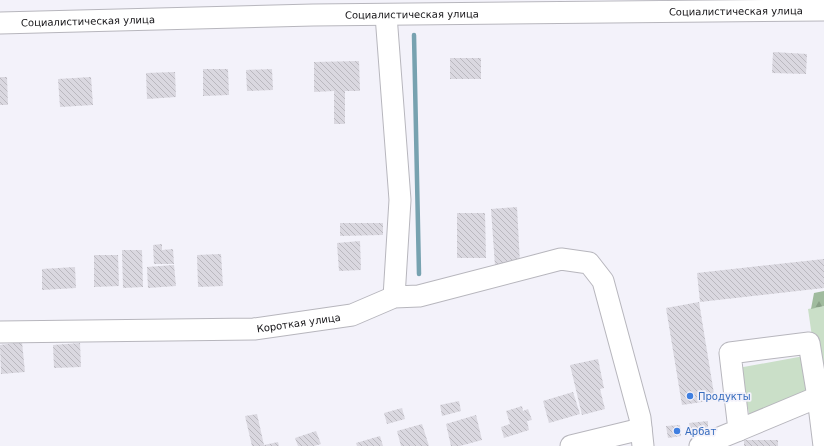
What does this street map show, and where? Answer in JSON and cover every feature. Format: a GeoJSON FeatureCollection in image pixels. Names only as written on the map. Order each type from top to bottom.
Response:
{"type":"FeatureCollection","features":[{"type":"Feature","properties":{"kind":"street","name":"Социалистическая улица"},"geometry":{"type":"LineString","coordinates":[[0,23],[313,15],[824,10]]}},
{"type":"Feature","properties":{"kind":"street"},"geometry":{"type":"LineString","coordinates":[[386,14],[400,200],[394,297]]}},
{"type":"Feature","properties":{"kind":"street","name":"Короткая улица"},"geometry":{"type":"LineString","coordinates":[[0,332],[254,329],[352,315],[394,297],[419,296],[561,259],[589,263],[603,281],[640,418],[642,438]]}},
{"type":"Feature","properties":{"kind":"street"},"geometry":{"type":"LineString","coordinates":[[739,430],[730,353],[809,343],[821,396],[824,446]]}},
{"type":"Feature","properties":{"kind":"street"},"geometry":{"type":"LineString","coordinates":[[700,446],[821,396]]}},
{"type":"Feature","properties":{"kind":"street"},"geometry":{"type":"LineString","coordinates":[[571,446],[642,438]]}},
{"type":"Feature","properties":{"kind":"green space"},"geometry":{"type":"Polygon","coordinates":[[[824,291],[824,306],[811,309],[814,293],[824,291]]]}},
{"type":"Feature","properties":{"kind":"green space"},"geometry":{"type":"Polygon","coordinates":[[[824,306],[824,390],[820,392],[808,309],[824,306]]]}},
{"type":"Feature","properties":{"kind":"green space"},"geometry":{"type":"Polygon","coordinates":[[[804,356],[812,394],[750,417],[738,368],[804,356]]]}},
{"type":"Feature","properties":{"kind":"building"},"geometry":{"type":"Polygon","coordinates":[[[773,52],[807,54],[806,74],[772,73],[773,52]]]}},
{"type":"Feature","properties":{"kind":"building"},"geometry":{"type":"Polygon","coordinates":[[[450,58],[481,58],[481,79],[450,79],[450,58]]]}},
{"type":"Feature","properties":{"kind":"building"},"geometry":{"type":"Polygon","coordinates":[[[359,61],[360,91],[345,91],[345,124],[334,124],[334,91],[314,92],[314,62],[359,61]]]}},
{"type":"Feature","properties":{"kind":"building"},"geometry":{"type":"Polygon","coordinates":[[[203,69],[228,69],[229,95],[203,96],[203,69]]]}},
{"type":"Feature","properties":{"kind":"building"},"geometry":{"type":"Polygon","coordinates":[[[272,69],[273,90],[247,91],[246,70],[272,69]]]}},
{"type":"Feature","properties":{"kind":"building"},"geometry":{"type":"Polygon","coordinates":[[[175,72],[176,97],[147,99],[146,73],[175,72]]]}},
{"type":"Feature","properties":{"kind":"building"},"geometry":{"type":"Polygon","coordinates":[[[0,77],[7,77],[8,105],[0,105],[0,77]]]}},
{"type":"Feature","properties":{"kind":"building"},"geometry":{"type":"Polygon","coordinates":[[[91,77],[93,105],[60,107],[58,79],[91,77]]]}},
{"type":"Feature","properties":{"kind":"building"},"geometry":{"type":"Polygon","coordinates":[[[517,207],[520,264],[495,266],[491,209],[517,207]]]}},
{"type":"Feature","properties":{"kind":"building"},"geometry":{"type":"Polygon","coordinates":[[[457,213],[485,213],[486,258],[457,258],[457,213]]]}},
{"type":"Feature","properties":{"kind":"building"},"geometry":{"type":"Polygon","coordinates":[[[340,223],[383,223],[383,235],[340,236],[340,223]]]}},
{"type":"Feature","properties":{"kind":"building"},"geometry":{"type":"Polygon","coordinates":[[[360,241],[361,270],[339,271],[337,243],[360,241]]]}},
{"type":"Feature","properties":{"kind":"building"},"geometry":{"type":"Polygon","coordinates":[[[162,244],[162,250],[173,249],[174,264],[154,264],[153,245],[162,244]]]}},
{"type":"Feature","properties":{"kind":"building"},"geometry":{"type":"Polygon","coordinates":[[[122,250],[142,250],[143,287],[123,288],[122,250]]]}},
{"type":"Feature","properties":{"kind":"building"},"geometry":{"type":"Polygon","coordinates":[[[221,254],[223,286],[198,287],[197,255],[221,254]]]}},
{"type":"Feature","properties":{"kind":"building"},"geometry":{"type":"Polygon","coordinates":[[[94,255],[118,255],[119,286],[94,287],[94,255]]]}},
{"type":"Feature","properties":{"kind":"building"},"geometry":{"type":"Polygon","coordinates":[[[824,259],[824,288],[700,302],[697,273],[824,259]]]}},
{"type":"Feature","properties":{"kind":"building"},"geometry":{"type":"Polygon","coordinates":[[[174,265],[176,286],[148,288],[147,267],[174,265]]]}},
{"type":"Feature","properties":{"kind":"building"},"geometry":{"type":"Polygon","coordinates":[[[75,267],[76,288],[42,290],[42,269],[75,267]]]}},
{"type":"Feature","properties":{"kind":"building"},"geometry":{"type":"Polygon","coordinates":[[[699,302],[715,400],[682,405],[666,308],[699,302]]]}},
{"type":"Feature","properties":{"kind":"building"},"geometry":{"type":"Polygon","coordinates":[[[22,342],[25,372],[1,374],[0,345],[22,342]]]}},
{"type":"Feature","properties":{"kind":"building"},"geometry":{"type":"Polygon","coordinates":[[[80,343],[81,367],[54,368],[53,345],[80,343]]]}},
{"type":"Feature","properties":{"kind":"building"},"geometry":{"type":"Polygon","coordinates":[[[598,359],[604,388],[600,389],[605,409],[582,415],[570,365],[598,359]]]}},
{"type":"Feature","properties":{"kind":"building"},"geometry":{"type":"Polygon","coordinates":[[[573,392],[580,414],[549,423],[543,401],[573,392]]]}},
{"type":"Feature","properties":{"kind":"building"},"geometry":{"type":"Polygon","coordinates":[[[459,401],[461,411],[442,416],[440,405],[459,401]]]}},
{"type":"Feature","properties":{"kind":"building"},"geometry":{"type":"Polygon","coordinates":[[[522,406],[523,411],[528,409],[532,420],[527,421],[529,430],[504,438],[501,427],[510,424],[506,411],[522,406]]]}},
{"type":"Feature","properties":{"kind":"building"},"geometry":{"type":"Polygon","coordinates":[[[402,408],[405,419],[387,424],[384,413],[402,408]]]}},
{"type":"Feature","properties":{"kind":"building"},"geometry":{"type":"Polygon","coordinates":[[[257,414],[264,445],[278,442],[279,446],[252,446],[245,416],[257,414]]]}},
{"type":"Feature","properties":{"kind":"building"},"geometry":{"type":"Polygon","coordinates":[[[476,415],[482,440],[460,446],[451,446],[446,424],[476,415]]]}},
{"type":"Feature","properties":{"kind":"building"},"geometry":{"type":"Polygon","coordinates":[[[708,421],[708,430],[690,432],[689,423],[708,421]]]}},
{"type":"Feature","properties":{"kind":"building"},"geometry":{"type":"Polygon","coordinates":[[[422,424],[429,446],[401,446],[397,431],[422,424]]]}},
{"type":"Feature","properties":{"kind":"building"},"geometry":{"type":"Polygon","coordinates":[[[680,425],[681,436],[668,438],[666,426],[680,425]]]}},
{"type":"Feature","properties":{"kind":"building"},"geometry":{"type":"Polygon","coordinates":[[[316,431],[321,444],[314,446],[298,446],[295,438],[316,431]]]}},
{"type":"Feature","properties":{"kind":"building"},"geometry":{"type":"Polygon","coordinates":[[[380,436],[383,446],[357,446],[356,443],[380,436]]]}},
{"type":"Feature","properties":{"kind":"building"},"geometry":{"type":"Polygon","coordinates":[[[744,440],[778,440],[778,446],[744,446],[744,440]]]}},
{"type":"Feature","properties":{"kind":"waterway"},"geometry":{"type":"LineString","coordinates":[[414,35],[419,274]]}},
{"type":"Feature","properties":{"kind":"place","name":"Продукты"},"geometry":{"type":"Point","coordinates":[690,396]}},
{"type":"Feature","properties":{"kind":"place","name":"Арбат"},"geometry":{"type":"Point","coordinates":[677,431]}}]}
